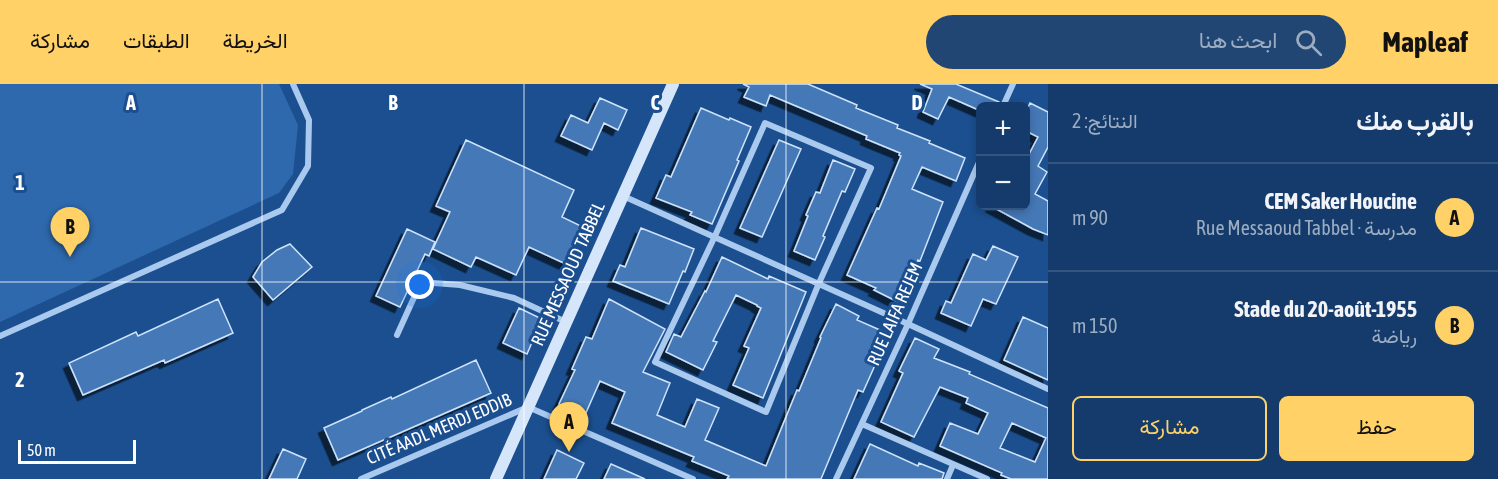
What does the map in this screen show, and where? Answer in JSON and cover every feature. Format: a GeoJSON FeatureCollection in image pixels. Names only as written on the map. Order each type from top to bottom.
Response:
{"type":"FeatureCollection","features":[{"type":"Feature","properties":{"kind":"street"},"geometry":{"type":"LineString","coordinates":[[0,336],[282,210],[308,166],[309,120],[293,84]]}},
{"type":"Feature","properties":{"kind":"street","name":"RUE MESSAOUD TABBEL"},"geometry":{"type":"LineString","coordinates":[[496,479],[673,84]]}},
{"type":"Feature","properties":{"kind":"street"},"geometry":{"type":"LineString","coordinates":[[1005,102],[1013,84]]}},
{"type":"Feature","properties":{"kind":"street"},"geometry":{"type":"LineString","coordinates":[[765,123],[871,168],[819,284],[766,412],[656,362],[715,237],[765,123]]}},
{"type":"Feature","properties":{"kind":"street","name":"RUE LAIFA REJEM"},"geometry":{"type":"LineString","coordinates":[[836,479],[976,171]]}},
{"type":"Feature","properties":{"kind":"street"},"geometry":{"type":"LineString","coordinates":[[623,195],[1048,389]]}},
{"type":"Feature","properties":{"kind":"street"},"geometry":{"type":"LineString","coordinates":[[397,335],[421,282],[460,285],[514,298],[567,322]]}},
{"type":"Feature","properties":{"kind":"street"},"geometry":{"type":"LineString","coordinates":[[528,407],[693,479]]}},
{"type":"Feature","properties":{"kind":"street","name":"CITÉ AADL MERDJ EDDIB"},"geometry":{"type":"LineString","coordinates":[[361,479],[528,407]]}},
{"type":"Feature","properties":{"kind":"street"},"geometry":{"type":"LineString","coordinates":[[862,424],[987,479]]}},
{"type":"Feature","properties":{"kind":"street"},"geometry":{"type":"LineString","coordinates":[[947,479],[953,465]]}},
{"type":"Feature","properties":{"kind":"shaded area"},"geometry":{"type":"Polygon","coordinates":[[[0,84],[279,84],[298,125],[293,174],[279,193],[0,322],[0,84]]]}},
{"type":"Feature","properties":{"kind":"building"},"geometry":{"type":"Polygon","coordinates":[[[743,84],[808,84],[857,105],[856,108],[898,125],[897,128],[965,158],[956,181],[922,167],[912,189],[943,202],[920,261],[918,260],[898,302],[874,290],[876,288],[847,275],[877,208],[879,209],[901,156],[900,153],[866,139],[867,136],[770,95],[766,106],[744,97],[749,87],[743,84]]]}},
{"type":"Feature","properties":{"kind":"building"},"geometry":{"type":"Polygon","coordinates":[[[920,84],[956,84],[999,102],[976,102],[976,109],[949,97],[938,119],[923,112],[932,89],[920,84]]]}},
{"type":"Feature","properties":{"kind":"building"},"geometry":{"type":"Polygon","coordinates":[[[600,98],[627,110],[618,130],[604,123],[592,150],[561,136],[571,115],[588,123],[600,98]]]}},
{"type":"Feature","properties":{"kind":"building"},"geometry":{"type":"Polygon","coordinates":[[[1030,103],[1048,112],[1048,147],[1038,166],[1047,172],[1035,194],[1048,201],[1048,235],[998,210],[1030,210],[1030,152],[1038,137],[1030,133],[1030,103]]]}},
{"type":"Feature","properties":{"kind":"building"},"geometry":{"type":"Polygon","coordinates":[[[701,108],[751,127],[712,224],[690,215],[692,212],[656,198],[666,175],[671,177],[701,108]]]}},
{"type":"Feature","properties":{"kind":"building"},"geometry":{"type":"Polygon","coordinates":[[[466,140],[574,190],[562,217],[585,228],[568,265],[529,247],[516,275],[476,257],[471,267],[433,249],[450,212],[436,206],[466,140]]]}},
{"type":"Feature","properties":{"kind":"building"},"geometry":{"type":"Polygon","coordinates":[[[779,140],[801,149],[762,237],[740,228],[779,140]]]}},
{"type":"Feature","properties":{"kind":"building"},"geometry":{"type":"Polygon","coordinates":[[[833,160],[855,169],[845,192],[842,191],[815,260],[794,251],[808,216],[806,215],[816,192],[820,193],[833,160]]]}},
{"type":"Feature","properties":{"kind":"building"},"geometry":{"type":"Polygon","coordinates":[[[641,228],[694,249],[669,304],[613,281],[620,265],[625,267],[641,228]]]}},
{"type":"Feature","properties":{"kind":"building"},"geometry":{"type":"Polygon","coordinates":[[[407,229],[435,242],[429,256],[425,254],[400,307],[376,296],[407,229]]]}},
{"type":"Feature","properties":{"kind":"building"},"geometry":{"type":"Polygon","coordinates":[[[290,244],[312,267],[273,300],[253,277],[262,262],[277,250],[290,244]]]}},
{"type":"Feature","properties":{"kind":"building"},"geometry":{"type":"Polygon","coordinates":[[[993,246],[1018,257],[996,304],[983,299],[971,326],[941,313],[946,301],[951,303],[973,254],[986,260],[993,246]]]}},
{"type":"Feature","properties":{"kind":"building"},"geometry":{"type":"Polygon","coordinates":[[[722,257],[768,279],[769,276],[806,292],[763,398],[733,385],[749,348],[744,346],[761,308],[736,295],[713,341],[717,342],[703,370],[666,352],[674,334],[681,337],[722,257]]]}},
{"type":"Feature","properties":{"kind":"building"},"geometry":{"type":"Polygon","coordinates":[[[218,299],[233,333],[83,395],[69,363],[136,332],[138,336],[218,299]]]}},
{"type":"Feature","properties":{"kind":"building"},"geometry":{"type":"Polygon","coordinates":[[[609,299],[665,329],[643,372],[670,383],[657,415],[685,427],[697,399],[719,408],[705,440],[766,466],[836,304],[859,316],[857,320],[889,334],[863,392],[858,390],[821,479],[727,479],[729,476],[692,461],[694,457],[612,423],[625,392],[600,381],[585,415],[559,404],[575,370],[572,369],[586,337],[592,339],[609,299]]]}},
{"type":"Feature","properties":{"kind":"building"},"geometry":{"type":"Polygon","coordinates":[[[519,308],[542,319],[527,354],[503,343],[519,308]]]}},
{"type":"Feature","properties":{"kind":"building"},"geometry":{"type":"Polygon","coordinates":[[[1023,317],[1048,328],[1048,380],[1004,360],[1023,317]]]}},
{"type":"Feature","properties":{"kind":"building"},"geometry":{"type":"Polygon","coordinates":[[[915,338],[939,349],[934,358],[1048,408],[1048,479],[1011,479],[940,446],[950,423],[978,434],[988,413],[966,403],[968,398],[940,387],[914,437],[881,422],[903,373],[899,371],[915,338]],[[1012,423],[1000,448],[1035,462],[1046,438],[1012,423]]]}},
{"type":"Feature","properties":{"kind":"building"},"geometry":{"type":"Polygon","coordinates":[[[476,360],[491,393],[338,460],[324,428],[476,360]]]}},
{"type":"Feature","properties":{"kind":"building"},"geometry":{"type":"Polygon","coordinates":[[[870,444],[918,466],[919,463],[944,473],[942,479],[854,479],[870,444]]]}},
{"type":"Feature","properties":{"kind":"building"},"geometry":{"type":"Polygon","coordinates":[[[283,449],[306,459],[297,479],[269,479],[283,449]]]}},
{"type":"Feature","properties":{"kind":"building"},"geometry":{"type":"Polygon","coordinates":[[[557,450],[584,463],[576,479],[544,479],[557,450]]]}},
{"type":"Feature","properties":{"kind":"building"},"geometry":{"type":"Polygon","coordinates":[[[611,464],[645,479],[604,479],[611,464]]]}},
{"type":"Feature","properties":{"kind":"place","name":"Stade du 20-août-1955"},"geometry":{"type":"Point","coordinates":[70,257]}},
{"type":"Feature","properties":{"kind":"place","name":"CEM Saker Houcine"},"geometry":{"type":"Point","coordinates":[569,452]}}]}
